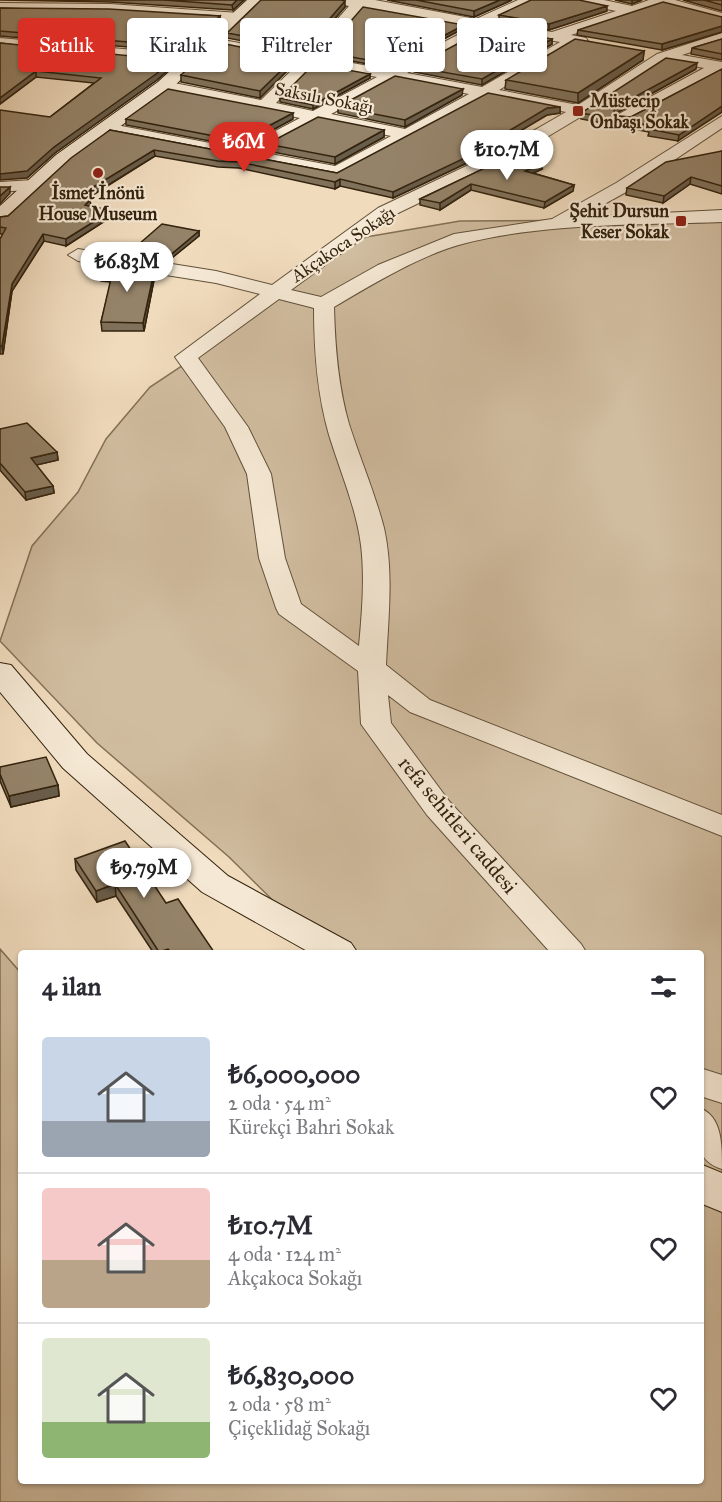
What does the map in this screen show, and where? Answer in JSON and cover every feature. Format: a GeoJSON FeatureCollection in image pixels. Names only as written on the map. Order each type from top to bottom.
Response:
{"type":"FeatureCollection","features":[{"type":"Feature","properties":{"kind":"street"},"geometry":{"type":"LineString","coordinates":[[168,18],[191,0]]}},
{"type":"Feature","properties":{"kind":"street"},"geometry":{"type":"LineString","coordinates":[[228,27],[256,0]]}},
{"type":"Feature","properties":{"kind":"street"},"geometry":{"type":"LineString","coordinates":[[339,0],[363,2],[457,19]]}},
{"type":"Feature","properties":{"kind":"street"},"geometry":{"type":"LineString","coordinates":[[494,18],[530,0]]}},
{"type":"Feature","properties":{"kind":"street"},"geometry":{"type":"LineString","coordinates":[[582,0],[632,10]]}},
{"type":"Feature","properties":{"kind":"street"},"geometry":{"type":"LineString","coordinates":[[553,36],[661,0],[722,17]]}},
{"type":"Feature","properties":{"kind":"street"},"geometry":{"type":"LineString","coordinates":[[348,18],[363,2]]}},
{"type":"Feature","properties":{"kind":"street"},"geometry":{"type":"LineString","coordinates":[[0,7],[17,3],[114,4],[239,17]]}},
{"type":"Feature","properties":{"kind":"street"},"geometry":{"type":"LineString","coordinates":[[101,18],[114,4]]}},
{"type":"Feature","properties":{"kind":"street"},"geometry":{"type":"LineString","coordinates":[[547,35],[596,44]]}},
{"type":"Feature","properties":{"kind":"street","name":"Akçakoca Sokağı"},"geometry":{"type":"LineString","coordinates":[[372,668],[289,608],[272,558],[259,474],[236,427],[186,357],[386,212],[506,154],[581,110],[662,57],[722,37]]}},
{"type":"Feature","properties":{"kind":"street"},"geometry":{"type":"LineString","coordinates":[[244,154],[457,38]]}},
{"type":"Feature","properties":{"kind":"street"},"geometry":{"type":"LineString","coordinates":[[106,128],[337,172],[485,92],[573,40]]}},
{"type":"Feature","properties":{"kind":"street"},"geometry":{"type":"LineString","coordinates":[[0,42],[18,44]]}},
{"type":"Feature","properties":{"kind":"street"},"geometry":{"type":"LineString","coordinates":[[123,54],[127,51]]}},
{"type":"Feature","properties":{"kind":"street"},"geometry":{"type":"LineString","coordinates":[[640,52],[720,67]]}},
{"type":"Feature","properties":{"kind":"street"},"geometry":{"type":"LineString","coordinates":[[115,53],[127,54]]}},
{"type":"Feature","properties":{"kind":"street"},"geometry":{"type":"LineString","coordinates":[[623,118],[720,67]]}},
{"type":"Feature","properties":{"kind":"street"},"geometry":{"type":"LineString","coordinates":[[353,68],[581,110]]}},
{"type":"Feature","properties":{"kind":"street"},"geometry":{"type":"LineString","coordinates":[[0,217],[63,159],[164,86],[178,72]]}},
{"type":"Feature","properties":{"kind":"street"},"geometry":{"type":"LineString","coordinates":[[264,106],[298,72]]}},
{"type":"Feature","properties":{"kind":"street","name":"Saksılı Sokağı"},"geometry":{"type":"LineString","coordinates":[[164,86],[406,134]]}},
{"type":"Feature","properties":{"kind":"street"},"geometry":{"type":"LineString","coordinates":[[555,224],[713,133],[722,121]]}},
{"type":"Feature","properties":{"kind":"street"},"geometry":{"type":"LineString","coordinates":[[0,187],[33,185]]}},
{"type":"Feature","properties":{"kind":"street"},"geometry":{"type":"LineString","coordinates":[[675,219],[713,199]]}},
{"type":"Feature","properties":{"kind":"street"},"geometry":{"type":"LineString","coordinates":[[78,255],[216,277],[276,290],[324,304],[386,269],[460,238],[555,224],[722,216]]}},
{"type":"Feature","properties":{"kind":"street","name":"refa sehitleri caddesi"},"geometry":{"type":"LineString","coordinates":[[324,304],[324,350],[337,422],[361,490],[374,545],[375,608],[372,668],[376,724],[438,808],[567,950]]}},
{"type":"Feature","properties":{"kind":"street"},"geometry":{"type":"LineString","coordinates":[[372,668],[420,706],[722,826]]}},
{"type":"Feature","properties":{"kind":"street"},"geometry":{"type":"LineString","coordinates":[[0,672],[75,760],[215,884],[334,950]]}},
{"type":"Feature","properties":{"kind":"street"},"geometry":{"type":"LineString","coordinates":[[704,1084],[722,1089]]}},
{"type":"Feature","properties":{"kind":"street"},"geometry":{"type":"LineString","coordinates":[[704,1128],[722,1154]]}},
{"type":"Feature","properties":{"kind":"street"},"geometry":{"type":"LineString","coordinates":[[704,1184],[722,1195]]}},
{"type":"Feature","properties":{"kind":"shaded area"},"geometry":{"type":"Polygon","coordinates":[[[722,211],[722,1502],[0,1502],[0,949],[18,970],[18,1484],[704,1484],[704,950],[323,950],[229,857],[97,743],[0,641],[32,546],[78,492],[106,439],[150,387],[200,354],[259,308],[366,237],[460,221],[610,220],[722,211]]]}},
{"type":"Feature","properties":{"kind":"building"},"geometry":{"type":"Polygon","coordinates":[[[164,0],[237,0],[232,5],[164,0]]]}},
{"type":"Feature","properties":{"kind":"building"},"geometry":{"type":"Polygon","coordinates":[[[261,0],[345,1],[330,18],[242,18],[261,0]]]}},
{"type":"Feature","properties":{"kind":"building"},"geometry":{"type":"Polygon","coordinates":[[[416,0],[500,0],[474,11],[416,0]]]}},
{"type":"Feature","properties":{"kind":"building"},"geometry":{"type":"Polygon","coordinates":[[[531,0],[579,0],[607,6],[549,24],[547,18],[516,18],[499,15],[531,0]]]}},
{"type":"Feature","properties":{"kind":"building"},"geometry":{"type":"Polygon","coordinates":[[[704,0],[722,0],[722,5],[704,0]]]}},
{"type":"Feature","properties":{"kind":"building"},"geometry":{"type":"Polygon","coordinates":[[[663,2],[722,17],[722,26],[662,44],[578,30],[663,2]]]}},
{"type":"Feature","properties":{"kind":"building"},"geometry":{"type":"Polygon","coordinates":[[[363,7],[425,18],[365,18],[365,59],[353,57],[353,19],[363,7]]]}},
{"type":"Feature","properties":{"kind":"building"},"geometry":{"type":"Polygon","coordinates":[[[0,8],[109,9],[220,16],[218,18],[127,18],[127,42],[115,41],[115,18],[18,18],[18,33],[0,31],[0,8]]]}},
{"type":"Feature","properties":{"kind":"building"},"geometry":{"type":"Polygon","coordinates":[[[240,20],[240,35],[228,32],[240,20]]]}},
{"type":"Feature","properties":{"kind":"building"},"geometry":{"type":"Polygon","coordinates":[[[445,22],[457,24],[457,29],[445,35],[445,22]]]}},
{"type":"Feature","properties":{"kind":"building"},"geometry":{"type":"Polygon","coordinates":[[[575,39],[644,51],[578,93],[506,80],[519,72],[547,72],[547,56],[575,39]]]}},
{"type":"Feature","properties":{"kind":"building"},"geometry":{"type":"Polygon","coordinates":[[[722,39],[722,54],[692,48],[722,39]]]}},
{"type":"Feature","properties":{"kind":"building"},"geometry":{"type":"Polygon","coordinates":[[[0,43],[18,45],[18,72],[35,72],[0,98],[0,43]]]}},
{"type":"Feature","properties":{"kind":"building"},"geometry":{"type":"Polygon","coordinates":[[[228,44],[240,47],[240,72],[280,72],[260,91],[181,75],[184,72],[228,72],[228,44]]]}},
{"type":"Feature","properties":{"kind":"building"},"geometry":{"type":"Polygon","coordinates":[[[457,44],[457,72],[494,72],[482,79],[442,72],[445,72],[445,50],[457,44]]]}},
{"type":"Feature","properties":{"kind":"building"},"geometry":{"type":"Polygon","coordinates":[[[115,54],[127,56],[127,72],[158,72],[54,147],[27,171],[0,174],[0,110],[50,117],[101,78],[45,72],[115,72],[115,54]]]}},
{"type":"Feature","properties":{"kind":"building"},"geometry":{"type":"Polygon","coordinates":[[[666,58],[697,63],[616,107],[614,110],[616,116],[631,117],[722,69],[722,106],[679,135],[649,129],[653,126],[581,113],[666,58]]]}},
{"type":"Feature","properties":{"kind":"building"},"geometry":{"type":"Polygon","coordinates":[[[353,71],[370,74],[313,105],[280,98],[306,72],[353,71]]]}},
{"type":"Feature","properties":{"kind":"building"},"geometry":{"type":"Polygon","coordinates":[[[395,76],[463,89],[405,120],[338,107],[395,76]]]}},
{"type":"Feature","properties":{"kind":"building"},"geometry":{"type":"Polygon","coordinates":[[[168,89],[293,113],[240,141],[126,119],[168,89]]]}},
{"type":"Feature","properties":{"kind":"building"},"geometry":{"type":"Polygon","coordinates":[[[488,93],[560,107],[547,108],[482,147],[486,148],[393,192],[340,179],[335,182],[239,162],[218,161],[154,150],[75,198],[90,200],[85,205],[111,211],[66,239],[43,234],[12,284],[2,346],[0,346],[0,239],[6,228],[0,227],[0,217],[8,216],[71,158],[110,130],[337,173],[488,93]]]}},
{"type":"Feature","properties":{"kind":"building"},"geometry":{"type":"Polygon","coordinates":[[[318,117],[384,130],[335,157],[267,144],[318,117]]]}},
{"type":"Feature","properties":{"kind":"building"},"geometry":{"type":"Polygon","coordinates":[[[722,151],[722,186],[691,177],[664,196],[627,188],[666,162],[722,151]]]}},
{"type":"Feature","properties":{"kind":"building"},"geometry":{"type":"Polygon","coordinates":[[[512,155],[542,163],[525,171],[574,185],[545,202],[471,184],[440,203],[420,199],[512,155]]]}},
{"type":"Feature","properties":{"kind":"building"},"geometry":{"type":"Polygon","coordinates":[[[0,187],[10,187],[0,196],[0,187]]]}},
{"type":"Feature","properties":{"kind":"building"},"geometry":{"type":"Polygon","coordinates":[[[162,224],[199,231],[168,257],[131,251],[162,224]]]}},
{"type":"Feature","properties":{"kind":"building"},"geometry":{"type":"Polygon","coordinates":[[[114,261],[150,266],[145,271],[154,272],[143,323],[101,322],[112,274],[100,272],[114,261]]]}},
{"type":"Feature","properties":{"kind":"building"},"geometry":{"type":"Polygon","coordinates":[[[27,423],[57,452],[31,458],[53,486],[25,492],[0,463],[0,429],[27,423]]]}},
{"type":"Feature","properties":{"kind":"building"},"geometry":{"type":"Polygon","coordinates":[[[46,757],[58,785],[9,796],[0,774],[0,767],[46,757]]]}},
{"type":"Feature","properties":{"kind":"building"},"geometry":{"type":"Polygon","coordinates":[[[125,841],[166,903],[178,899],[213,950],[158,950],[115,884],[96,891],[75,859],[125,841]]]}},
{"type":"Feature","properties":{"kind":"place","name":"Müstecip Onbaşı Sokak"},"geometry":{"type":"Point","coordinates":[578,111]}},
{"type":"Feature","properties":{"kind":"place","name":"İsmet İnönü House Museum"},"geometry":{"type":"Point","coordinates":[98,173]}},
{"type":"Feature","properties":{"kind":"place","name":"Şehit Dursun Keser Sokak"},"geometry":{"type":"Point","coordinates":[681,221]}}]}
